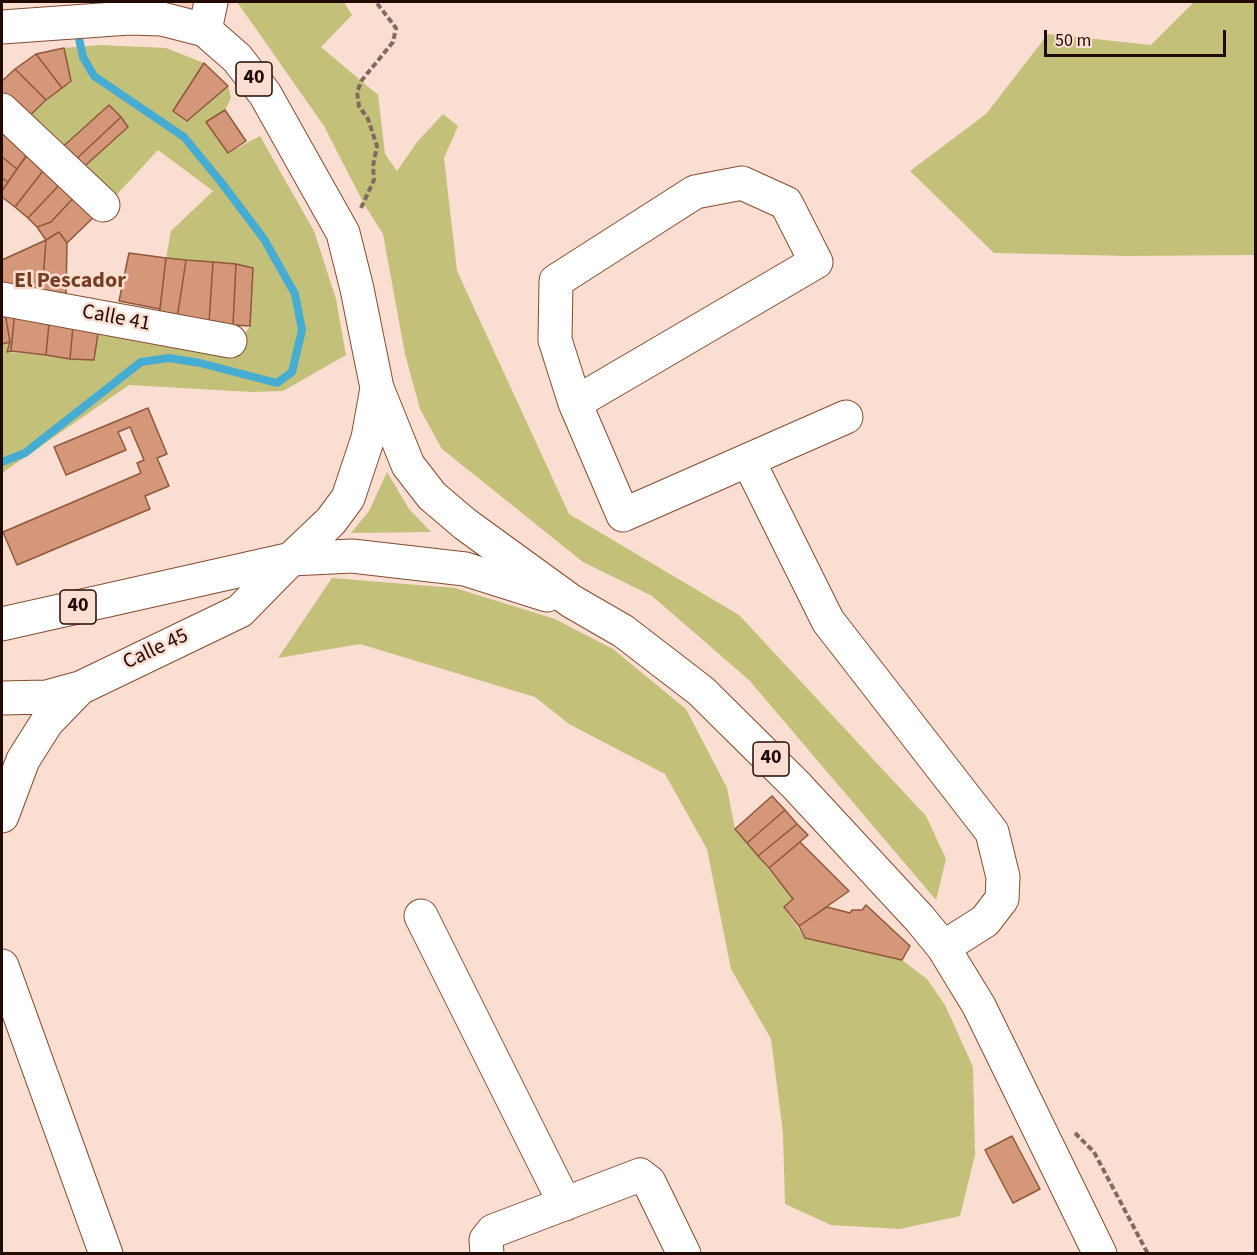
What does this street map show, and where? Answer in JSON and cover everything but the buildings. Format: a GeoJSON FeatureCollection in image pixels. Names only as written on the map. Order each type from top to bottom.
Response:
{"type":"FeatureCollection","features":[{"type":"Feature","properties":{"kind":"main road","name":"40"},"geometry":{"type":"LineString","coordinates":[[2,47],[47,25],[120,13],[162,19],[208,16],[266,94],[343,233],[377,388],[408,465],[432,496],[522,567],[572,601],[623,631],[701,691],[796,784],[926,926],[943,947],[979,1006],[1100,1254]]}},
{"type":"Feature","properties":{"kind":"main road"},"geometry":{"type":"LineString","coordinates":[[2,27],[47,25]]}},
{"type":"Feature","properties":{"kind":"main road"},"geometry":{"type":"LineString","coordinates":[[2,110],[103,205]]}},
{"type":"Feature","properties":{"kind":"main road"},"geometry":{"type":"LineString","coordinates":[[575,403],[816,262],[786,203],[742,183],[695,192],[556,281],[555,340],[575,403],[622,515],[846,417]]}},
{"type":"Feature","properties":{"kind":"main road","name":"Calle 41"},"geometry":{"type":"LineString","coordinates":[[2,299],[230,341]]}},
{"type":"Feature","properties":{"kind":"main road","name":"Calle 45"},"geometry":{"type":"LineString","coordinates":[[2,698],[46,697],[80,688],[240,611],[331,521],[348,498],[368,438],[377,388]]}},
{"type":"Feature","properties":{"kind":"main road"},"geometry":{"type":"LineString","coordinates":[[748,460],[828,621],[992,832],[1003,877],[1002,899],[985,921],[955,940]]}},
{"type":"Feature","properties":{"kind":"main road","name":"40"},"geometry":{"type":"LineString","coordinates":[[2,624],[291,559],[352,556],[414,561],[465,569],[572,601]]}},
{"type":"Feature","properties":{"kind":"main road"},"geometry":{"type":"LineString","coordinates":[[2,816],[23,760],[47,722],[80,688]]}},
{"type":"Feature","properties":{"kind":"main road"},"geometry":{"type":"LineString","coordinates":[[421,916],[566,1204]]}},
{"type":"Feature","properties":{"kind":"main road"},"geometry":{"type":"LineString","coordinates":[[2,966],[106,1254]]}},
{"type":"Feature","properties":{"kind":"main road"},"geometry":{"type":"LineString","coordinates":[[487,1254],[486,1240],[493,1232],[640,1175],[646,1177],[684,1254]]}},
{"type":"Feature","properties":{"kind":"path"},"geometry":{"type":"LineString","coordinates":[[364,204],[374,180],[373,166],[377,146],[368,119],[359,106],[357,92],[362,80],[393,42],[396,28],[376,2]]}},
{"type":"Feature","properties":{"kind":"path"},"geometry":{"type":"LineString","coordinates":[[1068,1127],[1094,1152],[1148,1254]]}},
{"type":"Feature","properties":{"kind":"shaded area"},"geometry":{"type":"Polygon","coordinates":[[[162,2],[237,2],[211,15],[162,2]]]}},
{"type":"Feature","properties":{"kind":"shaded area"},"geometry":{"type":"Polygon","coordinates":[[[237,2],[344,2],[352,15],[321,47],[378,95],[385,154],[397,171],[417,142],[443,114],[458,126],[444,158],[457,271],[569,514],[739,615],[926,816],[946,859],[936,900],[749,680],[652,596],[583,562],[442,449],[420,409],[405,354],[383,234],[364,204],[324,126],[237,2]]]}},
{"type":"Feature","properties":{"kind":"shaded area"},"geometry":{"type":"Polygon","coordinates":[[[1194,2],[1255,2],[1255,255],[1130,256],[994,253],[910,171],[986,114],[1048,34],[1151,45],[1194,2]]]}},
{"type":"Feature","properties":{"kind":"shaded area"},"geometry":{"type":"Polygon","coordinates":[[[100,45],[166,48],[204,63],[173,111],[187,121],[228,86],[231,98],[225,110],[207,123],[228,153],[260,136],[314,231],[336,299],[346,355],[283,391],[252,392],[129,385],[2,473],[2,344],[10,342],[8,352],[94,360],[100,320],[145,343],[230,355],[250,326],[253,268],[166,258],[171,231],[213,191],[158,150],[110,202],[77,173],[128,127],[109,105],[57,152],[23,122],[71,81],[64,48],[100,45]]]}},
{"type":"Feature","properties":{"kind":"shaded area"},"geometry":{"type":"Polygon","coordinates":[[[387,472],[409,509],[431,532],[351,533],[369,511],[387,472]]]}},
{"type":"Feature","properties":{"kind":"shaded area"},"geometry":{"type":"Polygon","coordinates":[[[332,578],[455,588],[555,619],[613,649],[686,709],[727,788],[735,829],[793,899],[784,908],[805,938],[902,960],[927,979],[945,1005],[973,1067],[975,1155],[960,1216],[900,1229],[831,1225],[785,1204],[783,1133],[771,1039],[731,969],[707,849],[665,774],[569,724],[535,697],[360,644],[278,658],[332,578]]]}},
{"type":"Feature","properties":{"kind":"waterway"},"geometry":{"type":"LineString","coordinates":[[2,462],[25,453],[141,362],[169,358],[200,363],[277,383],[292,372],[302,330],[295,294],[264,239],[184,137],[94,76],[83,57],[77,29]]}},
{"type":"Feature","properties":{"kind":"district","name":"El Pescador"},"geometry":{"type":"Point","coordinates":[70,282]}}]}
